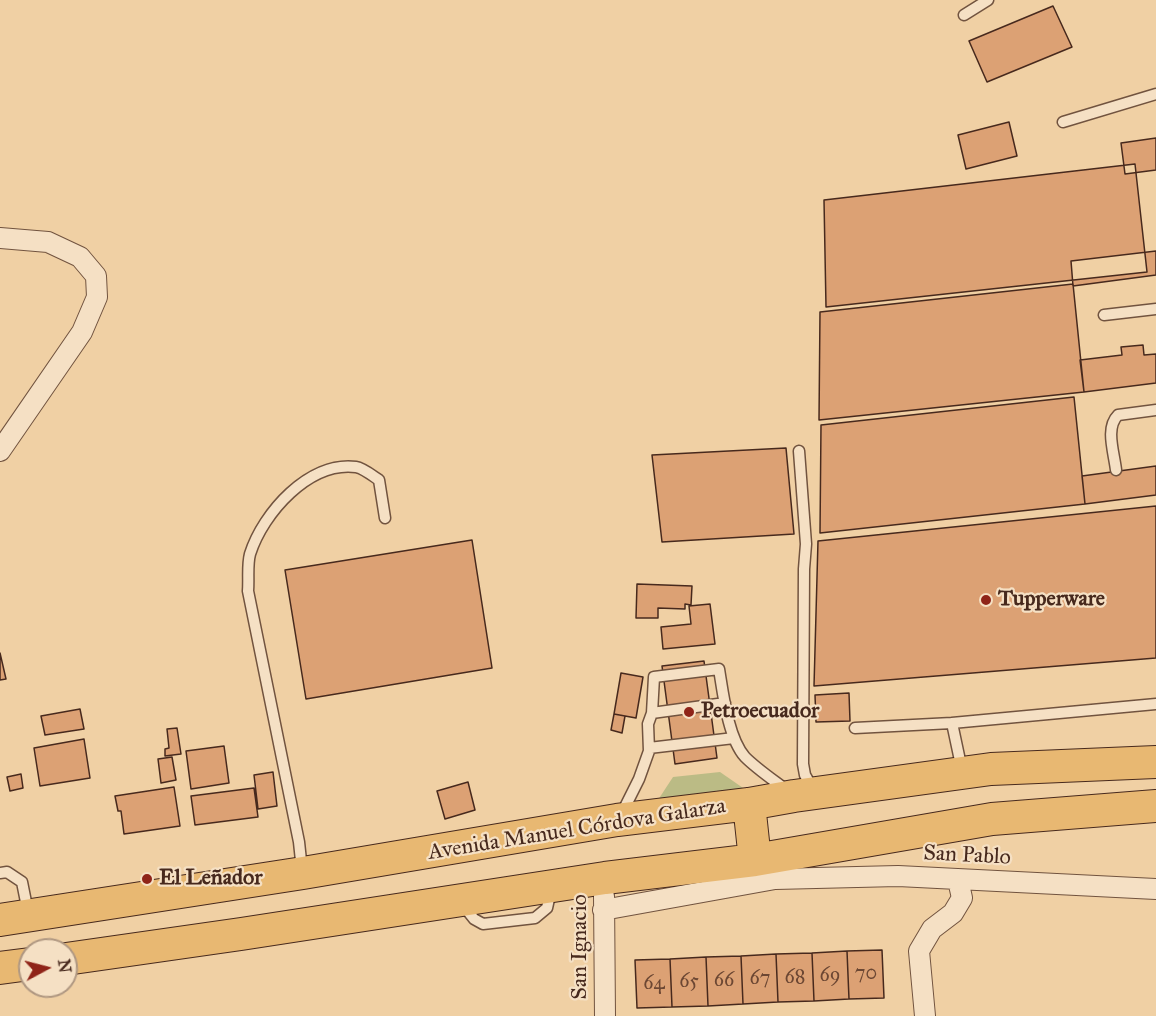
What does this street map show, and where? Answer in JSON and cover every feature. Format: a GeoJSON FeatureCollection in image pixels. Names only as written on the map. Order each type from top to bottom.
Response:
{"type":"FeatureCollection","features":[{"type":"Feature","properties":{"kind":"main road","name":"Avenida Manuel Córdova Galarza"},"geometry":{"type":"LineString","coordinates":[[15,918],[303,873],[617,820],[749,804],[991,769],[1156,762]]}},
{"type":"Feature","properties":{"kind":"main road"},"geometry":{"type":"LineString","coordinates":[[749,804],[765,870]]}},
{"type":"Feature","properties":{"kind":"main road"},"geometry":{"type":"LineString","coordinates":[[78,957],[605,878],[765,870],[992,819],[1156,806]]}},
{"type":"Feature","properties":{"kind":"main road"},"geometry":{"type":"LineString","coordinates":[[0,968],[18,966]]}},
{"type":"Feature","properties":{"kind":"street"},"geometry":{"type":"LineString","coordinates":[[0,238],[48,242],[80,257],[96,276],[97,297],[82,332],[0,451]]}},
{"type":"Feature","properties":{"kind":"street","name":"San Pablo"},"geometry":{"type":"LineString","coordinates":[[603,910],[765,870],[1156,889]]}},
{"type":"Feature","properties":{"kind":"street","name":"San Ignacio"},"geometry":{"type":"LineString","coordinates":[[605,878],[603,910],[605,1016]]}},
{"type":"Feature","properties":{"kind":"street"},"geometry":{"type":"LineString","coordinates":[[925,1016],[919,951],[932,929],[953,913],[962,898],[958,880]]}},
{"type":"Feature","properties":{"kind":"lane"},"geometry":{"type":"LineString","coordinates":[[964,15],[988,0]]}},
{"type":"Feature","properties":{"kind":"lane"},"geometry":{"type":"LineString","coordinates":[[1063,122],[1156,94]]}},
{"type":"Feature","properties":{"kind":"lane"},"geometry":{"type":"LineString","coordinates":[[1104,315],[1156,309]]}},
{"type":"Feature","properties":{"kind":"lane"},"geometry":{"type":"LineString","coordinates":[[1116,470],[1111,430],[1113,421],[1118,415],[1156,411]]}},
{"type":"Feature","properties":{"kind":"lane"},"geometry":{"type":"LineString","coordinates":[[799,451],[806,544],[804,569],[804,795]]}},
{"type":"Feature","properties":{"kind":"lane"},"geometry":{"type":"LineString","coordinates":[[303,873],[299,842],[248,591],[249,556],[265,521],[294,489],[327,468],[358,467],[380,480],[385,518]]}},
{"type":"Feature","properties":{"kind":"lane"},"geometry":{"type":"LineString","coordinates":[[617,820],[639,779],[649,748],[648,724],[652,712],[654,677],[719,669],[734,738],[744,756],[804,795]]}},
{"type":"Feature","properties":{"kind":"lane"},"geometry":{"type":"LineString","coordinates":[[652,712],[725,703]]}},
{"type":"Feature","properties":{"kind":"lane"},"geometry":{"type":"LineString","coordinates":[[855,728],[952,723],[1156,704]]}},
{"type":"Feature","properties":{"kind":"lane"},"geometry":{"type":"LineString","coordinates":[[952,723],[963,773]]}},
{"type":"Feature","properties":{"kind":"lane"},"geometry":{"type":"LineString","coordinates":[[649,748],[734,738]]}},
{"type":"Feature","properties":{"kind":"lane"},"geometry":{"type":"LineString","coordinates":[[0,873],[7,872],[22,882],[15,918]]}},
{"type":"Feature","properties":{"kind":"green space"},"geometry":{"type":"Polygon","coordinates":[[[720,772],[746,790],[656,803],[673,777],[720,772]]]}},
{"type":"Feature","properties":{"kind":"building"},"geometry":{"type":"Polygon","coordinates":[[[1053,6],[1072,47],[987,82],[969,41],[1053,6]]]}},
{"type":"Feature","properties":{"kind":"building"},"geometry":{"type":"Polygon","coordinates":[[[1009,122],[1017,156],[966,169],[958,135],[1009,122]]]}},
{"type":"Feature","properties":{"kind":"building"},"geometry":{"type":"Polygon","coordinates":[[[1156,138],[1156,170],[1125,174],[1121,143],[1156,138]]]}},
{"type":"Feature","properties":{"kind":"building"},"geometry":{"type":"Polygon","coordinates":[[[1135,164],[1147,272],[826,307],[824,200],[1135,164]]]}},
{"type":"Feature","properties":{"kind":"building"},"geometry":{"type":"Polygon","coordinates":[[[1156,251],[1156,275],[1073,286],[1071,261],[1156,251]]]}},
{"type":"Feature","properties":{"kind":"building"},"geometry":{"type":"Polygon","coordinates":[[[1073,284],[1084,392],[819,420],[820,312],[1073,284]]]}},
{"type":"Feature","properties":{"kind":"building"},"geometry":{"type":"Polygon","coordinates":[[[1143,345],[1144,355],[1156,354],[1156,383],[1084,392],[1080,360],[1122,355],[1121,347],[1143,345]]]}},
{"type":"Feature","properties":{"kind":"building"},"geometry":{"type":"Polygon","coordinates":[[[1074,397],[1085,504],[820,533],[821,425],[1074,397]]]}},
{"type":"Feature","properties":{"kind":"building"},"geometry":{"type":"Polygon","coordinates":[[[786,448],[794,534],[662,542],[652,455],[786,448]]]}},
{"type":"Feature","properties":{"kind":"building"},"geometry":{"type":"Polygon","coordinates":[[[1156,466],[1156,495],[1085,504],[1082,476],[1156,466]]]}},
{"type":"Feature","properties":{"kind":"building","name":"Tupperware"},"geometry":{"type":"Polygon","coordinates":[[[1156,506],[1156,658],[814,686],[818,541],[1156,506]]]}},
{"type":"Feature","properties":{"kind":"building"},"geometry":{"type":"Polygon","coordinates":[[[472,540],[492,668],[306,699],[285,570],[472,540]]]}},
{"type":"Feature","properties":{"kind":"building"},"geometry":{"type":"Polygon","coordinates":[[[637,584],[692,586],[691,605],[685,604],[685,609],[658,608],[658,618],[636,618],[637,584]]]}},
{"type":"Feature","properties":{"kind":"building"},"geometry":{"type":"Polygon","coordinates":[[[710,604],[715,644],[663,649],[661,627],[691,624],[689,606],[710,604]]]}},
{"type":"Feature","properties":{"kind":"building"},"geometry":{"type":"Polygon","coordinates":[[[0,653],[6,679],[0,680],[0,653]]]}},
{"type":"Feature","properties":{"kind":"building","name":"Petroecuador"},"geometry":{"type":"Polygon","coordinates":[[[704,661],[717,758],[675,764],[662,666],[704,661]]]}},
{"type":"Feature","properties":{"kind":"building"},"geometry":{"type":"Polygon","coordinates":[[[621,673],[643,677],[636,718],[614,714],[621,673]]]}},
{"type":"Feature","properties":{"kind":"building"},"geometry":{"type":"Polygon","coordinates":[[[849,693],[850,721],[816,722],[815,695],[849,693]]]}},
{"type":"Feature","properties":{"kind":"building"},"geometry":{"type":"Polygon","coordinates":[[[80,709],[84,729],[45,735],[41,716],[80,709]]]}},
{"type":"Feature","properties":{"kind":"building"},"geometry":{"type":"Polygon","coordinates":[[[614,714],[625,716],[622,733],[611,730],[614,714]]]}},
{"type":"Feature","properties":{"kind":"building"},"geometry":{"type":"Polygon","coordinates":[[[177,728],[181,754],[165,756],[165,749],[169,748],[167,729],[177,728]]]}},
{"type":"Feature","properties":{"kind":"building"},"geometry":{"type":"Polygon","coordinates":[[[84,739],[90,778],[40,786],[34,748],[84,739]]]}},
{"type":"Feature","properties":{"kind":"building"},"geometry":{"type":"Polygon","coordinates":[[[224,746],[229,783],[191,789],[186,751],[224,746]]]}},
{"type":"Feature","properties":{"kind":"building"},"geometry":{"type":"Polygon","coordinates":[[[172,757],[176,780],[161,783],[158,759],[172,757]]]}},
{"type":"Feature","properties":{"kind":"building"},"geometry":{"type":"Polygon","coordinates":[[[273,772],[277,806],[258,809],[254,775],[273,772]]]}},
{"type":"Feature","properties":{"kind":"building"},"geometry":{"type":"Polygon","coordinates":[[[21,774],[23,788],[10,791],[7,777],[21,774]]]}},
{"type":"Feature","properties":{"kind":"building"},"geometry":{"type":"Polygon","coordinates":[[[468,782],[475,810],[445,819],[437,791],[468,782]]]}},
{"type":"Feature","properties":{"kind":"building"},"geometry":{"type":"Polygon","coordinates":[[[174,787],[180,826],[124,834],[121,811],[118,811],[115,796],[174,787]]]}},
{"type":"Feature","properties":{"kind":"building"},"geometry":{"type":"Polygon","coordinates":[[[254,788],[258,817],[195,825],[191,796],[254,788]]]}},
{"type":"Feature","properties":{"kind":"building"},"geometry":{"type":"Polygon","coordinates":[[[882,950],[884,998],[849,999],[847,951],[882,950]]]}},
{"type":"Feature","properties":{"kind":"building"},"geometry":{"type":"Polygon","coordinates":[[[847,951],[849,999],[814,1001],[812,953],[847,951]]]}},
{"type":"Feature","properties":{"kind":"building"},"geometry":{"type":"Polygon","coordinates":[[[812,953],[814,1001],[778,1002],[776,954],[812,953]]]}},
{"type":"Feature","properties":{"kind":"building"},"geometry":{"type":"Polygon","coordinates":[[[776,954],[778,1002],[743,1004],[741,956],[776,954]]]}},
{"type":"Feature","properties":{"kind":"building"},"geometry":{"type":"Polygon","coordinates":[[[741,956],[743,1004],[708,1006],[706,957],[741,956]]]}},
{"type":"Feature","properties":{"kind":"building"},"geometry":{"type":"Polygon","coordinates":[[[706,957],[708,1006],[672,1007],[670,959],[706,957]]]}},
{"type":"Feature","properties":{"kind":"building"},"geometry":{"type":"Polygon","coordinates":[[[670,959],[672,1007],[637,1008],[635,960],[670,959]]]}},
{"type":"Feature","properties":{"kind":"place","name":"Tupperware"},"geometry":{"type":"Point","coordinates":[986,600]}},
{"type":"Feature","properties":{"kind":"place","name":"Petroecuador"},"geometry":{"type":"Point","coordinates":[689,712]}},
{"type":"Feature","properties":{"kind":"place","name":"El Leñador"},"geometry":{"type":"Point","coordinates":[147,879]}}]}
